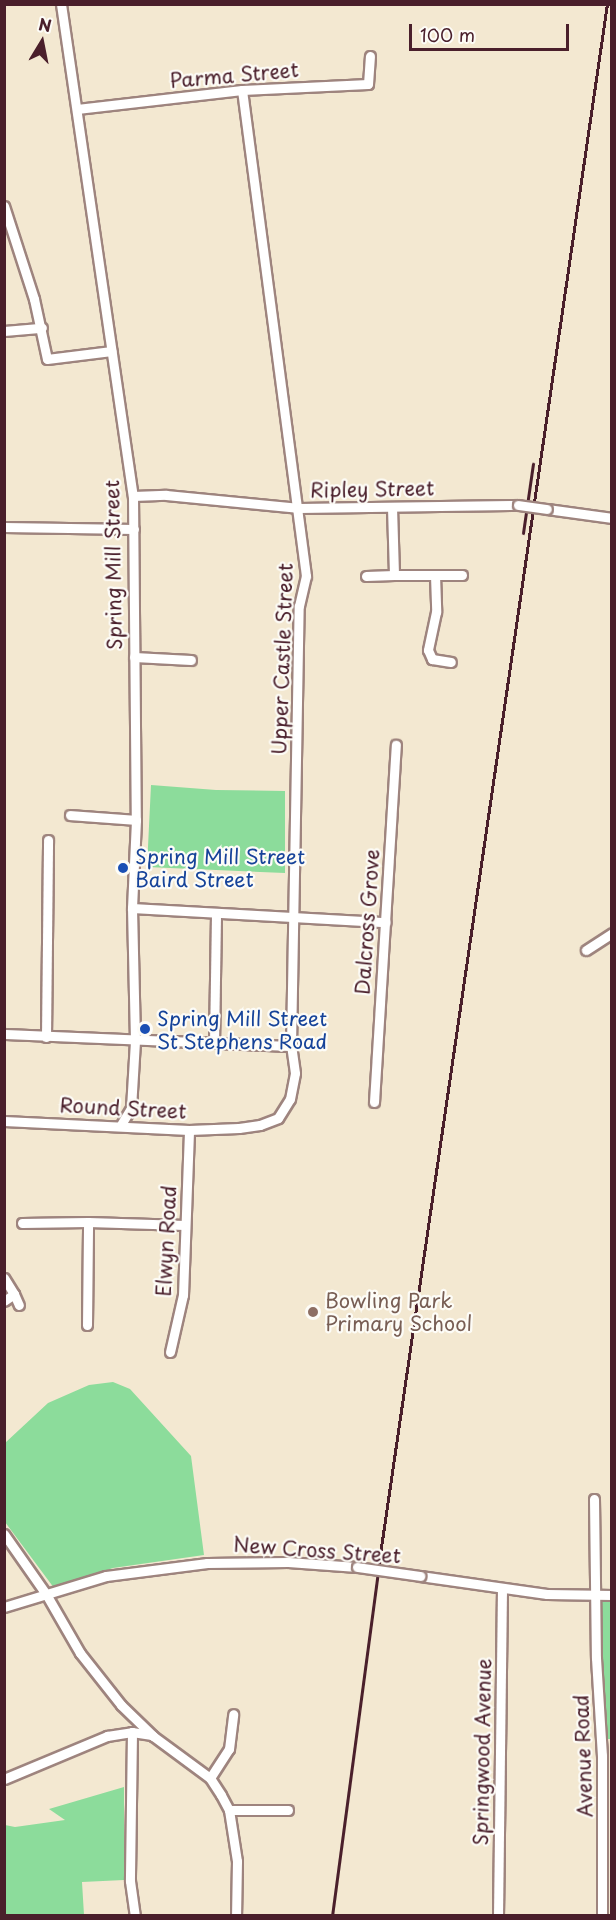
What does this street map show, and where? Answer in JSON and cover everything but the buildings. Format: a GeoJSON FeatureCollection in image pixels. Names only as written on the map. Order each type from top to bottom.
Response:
{"type":"FeatureCollection","features":[{"type":"Feature","properties":{"kind":"street","name":"Spring Mill Street"},"geometry":{"type":"LineString","coordinates":[[61,4],[133,496],[136,820],[132,908],[135,1041],[131,1107],[120,1126]]}},
{"type":"Feature","properties":{"kind":"street","name":"Parma Street"},"geometry":{"type":"LineString","coordinates":[[77,109],[242,90],[368,84],[370,56]]}},
{"type":"Feature","properties":{"kind":"street","name":"Upper Castle Street"},"geometry":{"type":"LineString","coordinates":[[239,1128],[260,1125],[278,1118],[290,1099],[295,1073],[291,1046],[299,606],[306,576],[299,508],[242,90]]}},
{"type":"Feature","properties":{"kind":"street"},"geometry":{"type":"LineString","coordinates":[[4,206],[42,328],[47,359],[112,351]]}},
{"type":"Feature","properties":{"kind":"street"},"geometry":{"type":"LineString","coordinates":[[4,331],[42,328]]}},
{"type":"Feature","properties":{"kind":"street","name":"Ripley Street"},"geometry":{"type":"LineString","coordinates":[[133,496],[166,495],[299,508],[518,505],[612,518]]}},
{"type":"Feature","properties":{"kind":"street"},"geometry":{"type":"LineString","coordinates":[[392,507],[394,575]]}},
{"type":"Feature","properties":{"kind":"street"},"geometry":{"type":"LineString","coordinates":[[4,527],[134,529]]}},
{"type":"Feature","properties":{"kind":"street"},"geometry":{"type":"LineString","coordinates":[[435,575],[436,612],[428,650],[432,659],[452,663]]}},
{"type":"Feature","properties":{"kind":"street"},"geometry":{"type":"LineString","coordinates":[[366,576],[462,575]]}},
{"type":"Feature","properties":{"kind":"street"},"geometry":{"type":"LineString","coordinates":[[134,657],[191,660]]}},
{"type":"Feature","properties":{"kind":"street","name":"Dalcross Grove"},"geometry":{"type":"LineString","coordinates":[[374,1102],[396,745]]}},
{"type":"Feature","properties":{"kind":"street"},"geometry":{"type":"LineString","coordinates":[[70,814],[136,820]]}},
{"type":"Feature","properties":{"kind":"street"},"geometry":{"type":"LineString","coordinates":[[46,1037],[48,840]]}},
{"type":"Feature","properties":{"kind":"street"},"geometry":{"type":"LineString","coordinates":[[132,908],[386,921]]}},
{"type":"Feature","properties":{"kind":"street"},"geometry":{"type":"LineString","coordinates":[[214,1042],[216,913]]}},
{"type":"Feature","properties":{"kind":"street"},"geometry":{"type":"LineString","coordinates":[[586,950],[612,933]]}},
{"type":"Feature","properties":{"kind":"street"},"geometry":{"type":"LineString","coordinates":[[4,1035],[291,1046]]}},
{"type":"Feature","properties":{"kind":"street","name":"Round Street"},"geometry":{"type":"LineString","coordinates":[[4,1121],[189,1130],[239,1128]]}},
{"type":"Feature","properties":{"kind":"street","name":"Elwyn Road"},"geometry":{"type":"LineString","coordinates":[[170,1352],[183,1295],[189,1130]]}},
{"type":"Feature","properties":{"kind":"street"},"geometry":{"type":"LineString","coordinates":[[87,1325],[88,1222]]}},
{"type":"Feature","properties":{"kind":"street"},"geometry":{"type":"LineString","coordinates":[[22,1223],[88,1222],[184,1225]]}},
{"type":"Feature","properties":{"kind":"street"},"geometry":{"type":"LineString","coordinates":[[4,1278],[19,1305]]}},
{"type":"Feature","properties":{"kind":"street"},"geometry":{"type":"LineString","coordinates":[[4,1301],[14,1294]]}},
{"type":"Feature","properties":{"kind":"street","name":"Avenue Road"},"geometry":{"type":"LineString","coordinates":[[594,1499],[602,1756],[602,1916]]}},
{"type":"Feature","properties":{"kind":"street"},"geometry":{"type":"LineString","coordinates":[[4,1534],[46,1594],[80,1653],[121,1705],[153,1736],[210,1778],[229,1810],[237,1861],[236,1916]]}},
{"type":"Feature","properties":{"kind":"street","name":"New Cross Street"},"geometry":{"type":"LineString","coordinates":[[4,1607],[106,1576],[207,1563],[288,1562],[357,1567],[502,1589],[612,1595]]}},
{"type":"Feature","properties":{"kind":"street","name":"Springwood Avenue"},"geometry":{"type":"LineString","coordinates":[[498,1916],[502,1589]]}},
{"type":"Feature","properties":{"kind":"street"},"geometry":{"type":"LineString","coordinates":[[210,1778],[229,1749],[232,1714]]}},
{"type":"Feature","properties":{"kind":"street"},"geometry":{"type":"LineString","coordinates":[[5,1779],[107,1736],[132,1732],[153,1736]]}},
{"type":"Feature","properties":{"kind":"street"},"geometry":{"type":"LineString","coordinates":[[132,1732],[130,1881],[135,1916]]}},
{"type":"Feature","properties":{"kind":"street"},"geometry":{"type":"LineString","coordinates":[[229,1810],[288,1810]]}},
{"type":"Feature","properties":{"kind":"green space"},"geometry":{"type":"Polygon","coordinates":[[[151,785],[216,790],[285,791],[285,873],[147,867],[151,785]]]}},
{"type":"Feature","properties":{"kind":"green space"},"geometry":{"type":"Polygon","coordinates":[[[113,1382],[130,1389],[191,1456],[204,1555],[113,1568],[54,1588],[5,1522],[5,1443],[48,1403],[89,1385],[113,1382]]]}},
{"type":"Feature","properties":{"kind":"green space"},"geometry":{"type":"Polygon","coordinates":[[[596,1595],[611,1595],[611,1739],[601,1739],[596,1595]]]}},
{"type":"Feature","properties":{"kind":"green space"},"geometry":{"type":"Polygon","coordinates":[[[124,1787],[124,1880],[82,1882],[84,1915],[5,1915],[5,1825],[15,1827],[65,1820],[49,1809],[124,1787]]]}},
{"type":"Feature","properties":{"kind":"railway"},"geometry":{"type":"LineString","coordinates":[[332,1916],[380,1554],[607,4]]}},
{"type":"Feature","properties":{"kind":"railway"},"geometry":{"type":"LineString","coordinates":[[523,533],[533,464]]}},
{"type":"Feature","properties":{"kind":"place","name":"Spring Mill Street Baird Street"},"geometry":{"type":"Point","coordinates":[123,868]}},
{"type":"Feature","properties":{"kind":"place","name":"Spring Mill Street St Stephens Road"},"geometry":{"type":"Point","coordinates":[145,1029]}},
{"type":"Feature","properties":{"kind":"place","name":"Bowling Park Primary School"},"geometry":{"type":"Point","coordinates":[313,1312]}}]}
